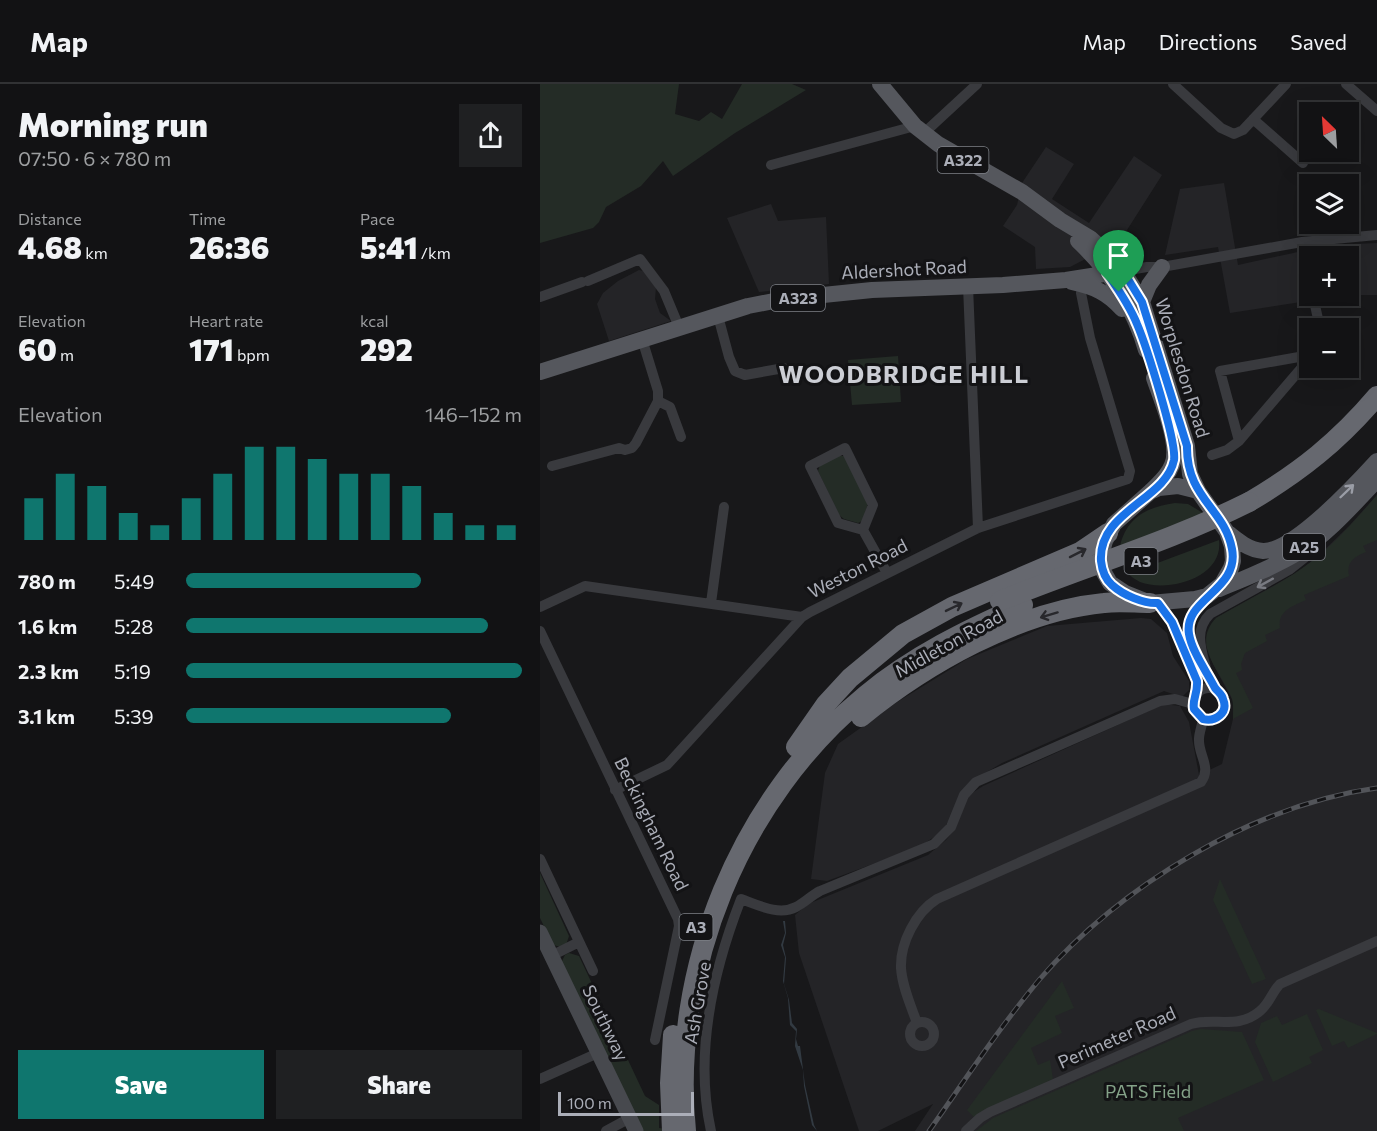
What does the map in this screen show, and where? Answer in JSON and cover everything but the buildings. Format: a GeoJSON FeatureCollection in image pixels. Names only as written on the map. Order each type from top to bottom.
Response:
{"type":"FeatureCollection","features":[{"type":"Feature","properties":{"kind":"highway","name":"A3"},"geometry":{"type":"LineString","coordinates":[[1252,507],[1276,486],[1317,458],[1353,424],[1377,396]]}},
{"type":"Feature","properties":{"kind":"highway","name":"A3"},"geometry":{"type":"LineString","coordinates":[[1252,507],[1321,470],[1377,416]]}},
{"type":"Feature","properties":{"kind":"highway","name":"Midleton Road"},"geometry":{"type":"LineString","coordinates":[[672,1131],[670,1083],[673,1038],[683,977],[700,914],[715,876],[765,788],[796,747],[825,715],[877,670],[942,630],[1000,601],[1053,579],[1252,507]]}},
{"type":"Feature","properties":{"kind":"highway","name":"Midleton Road"},"geometry":{"type":"LineString","coordinates":[[686,1131],[684,1066],[693,992],[714,913],[730,872],[774,796],[829,728],[865,696],[905,666],[988,620],[1198,540],[1252,507]]}},
{"type":"Feature","properties":{"kind":"highway"},"geometry":{"type":"LineString","coordinates":[[796,747],[826,704],[850,678],[903,634],[952,607],[1080,552],[1108,533]]}},
{"type":"Feature","properties":{"kind":"highway"},"geometry":{"type":"LineString","coordinates":[[746,842],[826,747],[879,702],[928,669],[1007,630],[1063,610],[1106,602],[1154,603]]}},
{"type":"Feature","properties":{"kind":"main road","name":"Worplesdon Road"},"geometry":{"type":"LineString","coordinates":[[880,84],[920,129],[962,159],[1022,192],[1060,220],[1090,238],[1110,256],[1144,342],[1174,450],[1173,463],[1169,472],[1150,492]]}},
{"type":"Feature","properties":{"kind":"main road","name":"Worplesdon Road"},"geometry":{"type":"LineString","coordinates":[[1060,220],[1081,243],[1115,272],[1142,302],[1187,446],[1189,468],[1198,491]]}},
{"type":"Feature","properties":{"kind":"main road"},"geometry":{"type":"LineString","coordinates":[[1066,280],[1078,272],[1083,263],[1085,255],[1081,243]]}},
{"type":"Feature","properties":{"kind":"main road"},"geometry":{"type":"LineString","coordinates":[[1142,302],[1149,285],[1162,267]]}},
{"type":"Feature","properties":{"kind":"main road"},"geometry":{"type":"LineString","coordinates":[[1066,280],[1115,272]]}},
{"type":"Feature","properties":{"kind":"main road"},"geometry":{"type":"LineString","coordinates":[[1066,280],[1096,288],[1109,295],[1123,310],[1144,342]]}},
{"type":"Feature","properties":{"kind":"main road","name":"Aldershot Road"},"geometry":{"type":"LineString","coordinates":[[540,372],[757,304],[817,295],[895,288],[1066,280]]}},
{"type":"Feature","properties":{"kind":"main road"},"geometry":{"type":"LineString","coordinates":[[1187,446],[1202,481],[1225,514],[1246,536],[1260,542],[1275,542],[1316,520]]}},
{"type":"Feature","properties":{"kind":"main road","name":"A25"},"geometry":{"type":"LineString","coordinates":[[1227,532],[1251,548],[1260,551],[1271,550],[1296,538],[1377,461]]}},
{"type":"Feature","properties":{"kind":"main road","name":"A25"},"geometry":{"type":"LineString","coordinates":[[1211,593],[1300,551],[1355,503],[1377,480]]}},
{"type":"Feature","properties":{"kind":"main road"},"geometry":{"type":"LineString","coordinates":[[1171,486],[1184,486],[1198,491],[1227,532],[1233,553],[1232,568],[1222,584],[1211,593],[1180,602],[1154,603],[1121,591],[1113,586],[1105,576],[1101,556],[1108,533],[1114,524],[1150,492],[1171,486]]}},
{"type":"Feature","properties":{"kind":"street"},"geometry":{"type":"LineString","coordinates":[[771,165],[920,129],[977,84]]}},
{"type":"Feature","properties":{"kind":"street"},"geometry":{"type":"LineString","coordinates":[[1173,84],[1229,133],[1239,133],[1286,84]]}},
{"type":"Feature","properties":{"kind":"street"},"geometry":{"type":"LineString","coordinates":[[1346,84],[1377,111]]}},
{"type":"Feature","properties":{"kind":"street"},"geometry":{"type":"LineString","coordinates":[[1253,119],[1303,163]]}},
{"type":"Feature","properties":{"kind":"street"},"geometry":{"type":"LineString","coordinates":[[1115,272],[1162,267],[1302,242],[1377,235]]}},
{"type":"Feature","properties":{"kind":"street"},"geometry":{"type":"LineString","coordinates":[[1302,242],[1303,246]]}},
{"type":"Feature","properties":{"kind":"street"},"geometry":{"type":"LineString","coordinates":[[540,297],[643,256],[664,291],[679,327]]}},
{"type":"Feature","properties":{"kind":"street"},"geometry":{"type":"LineString","coordinates":[[968,286],[978,528]]}},
{"type":"Feature","properties":{"kind":"street","name":"Weston Road"},"geometry":{"type":"LineString","coordinates":[[615,790],[667,765],[802,617],[810,612],[978,528],[1128,478],[1130,471],[1090,338],[1082,298],[1096,302]]}},
{"type":"Feature","properties":{"kind":"street"},"geometry":{"type":"LineString","coordinates":[[718,316],[729,357],[735,370],[745,375],[784,368]]}},
{"type":"Feature","properties":{"kind":"street"},"geometry":{"type":"LineString","coordinates":[[552,466],[619,448],[626,450],[632,448],[658,401],[658,391],[642,339]]}},
{"type":"Feature","properties":{"kind":"street"},"geometry":{"type":"LineString","coordinates":[[1239,441],[1220,371],[1299,358]]}},
{"type":"Feature","properties":{"kind":"street"},"geometry":{"type":"LineString","coordinates":[[1212,455],[1227,450],[1239,441],[1299,369]]}},
{"type":"Feature","properties":{"kind":"street"},"geometry":{"type":"LineString","coordinates":[[658,401],[670,407],[681,437]]}},
{"type":"Feature","properties":{"kind":"street"},"geometry":{"type":"LineString","coordinates":[[863,530],[873,505],[845,448],[810,466],[838,523],[863,530],[888,573]]}},
{"type":"Feature","properties":{"kind":"street"},"geometry":{"type":"LineString","coordinates":[[1207,672],[1199,631],[1204,620],[1210,614],[1289,570],[1311,553],[1355,503]]}},
{"type":"Feature","properties":{"kind":"street"},"geometry":{"type":"LineString","coordinates":[[711,603],[724,507]]}},
{"type":"Feature","properties":{"kind":"street"},"geometry":{"type":"LineString","coordinates":[[540,607],[585,586],[802,617]]}},
{"type":"Feature","properties":{"kind":"street"},"geometry":{"type":"LineString","coordinates":[[1154,603],[1172,622],[1197,681],[1198,693],[1193,704],[1196,713],[1203,719],[1213,720],[1222,714],[1224,699],[1217,691],[1194,648],[1189,631],[1190,622],[1211,593]]}},
{"type":"Feature","properties":{"kind":"street","name":"Beckingham Road"},"geometry":{"type":"LineString","coordinates":[[540,631],[676,913],[679,926],[655,1041]]}},
{"type":"Feature","properties":{"kind":"street"},"geometry":{"type":"LineString","coordinates":[[1198,693],[1209,689],[1217,691]]}},
{"type":"Feature","properties":{"kind":"street","name":"Ash Grove"},"geometry":{"type":"LineString","coordinates":[[711,1131],[705,1086],[706,1034],[713,992],[741,899],[776,911],[798,906],[820,891],[934,844],[945,835],[956,819],[964,795],[976,782],[1160,700],[1175,699],[1193,704]]}},
{"type":"Feature","properties":{"kind":"street"},"geometry":{"type":"LineString","coordinates":[[917,1023],[901,968],[905,942],[919,916],[937,899],[1201,782],[1205,777],[1206,769],[1199,741],[1203,719]]}},
{"type":"Feature","properties":{"kind":"street","name":"Southway"},"geometry":{"type":"LineString","coordinates":[[540,859],[593,970]]}},
{"type":"Feature","properties":{"kind":"street","name":"Southway"},"geometry":{"type":"LineString","coordinates":[[540,932],[633,1124]]}},
{"type":"Feature","properties":{"kind":"street","name":"Perimeter Road"},"geometry":{"type":"LineString","coordinates":[[966,1131],[990,1112],[1191,1024],[1207,1021],[1227,1023],[1254,1015],[1262,1010],[1275,989],[1283,982],[1377,941]]}},
{"type":"Feature","properties":{"kind":"street"},"geometry":{"type":"LineString","coordinates":[[551,956],[579,942]]}},
{"type":"Feature","properties":{"kind":"street"},"geometry":{"type":"LineString","coordinates":[[540,1079],[598,1053]]}},
{"type":"Feature","properties":{"kind":"street"},"geometry":{"type":"LineString","coordinates":[[606,1131],[633,1124]]}},
{"type":"Feature","properties":{"kind":"shaded area"},"geometry":{"type":"Polygon","coordinates":[[[1046,147],[1074,164],[1052,199],[1089,223],[1134,156],[1162,175],[1120,241],[1070,267],[1036,269],[1035,247],[1003,226],[1017,205],[1022,183],[1046,147]]]}},
{"type":"Feature","properties":{"kind":"shaded area"},"geometry":{"type":"Polygon","coordinates":[[[1224,183],[1238,265],[1299,252],[1299,302],[1230,313],[1218,247],[1165,255],[1180,189],[1224,183]]]}},
{"type":"Feature","properties":{"kind":"shaded area"},"geometry":{"type":"Polygon","coordinates":[[[771,204],[778,221],[826,217],[829,284],[759,292],[727,218],[771,204]]]}},
{"type":"Feature","properties":{"kind":"shaded area"},"geometry":{"type":"Polygon","coordinates":[[[1377,243],[1377,295],[1359,295],[1359,246],[1325,246],[1377,243]]]}},
{"type":"Feature","properties":{"kind":"shaded area"},"geometry":{"type":"Polygon","coordinates":[[[639,270],[643,271],[656,287],[655,299],[660,313],[671,321],[609,341],[597,304],[603,293],[618,281],[639,270]]]}},
{"type":"Feature","properties":{"kind":"shaded area"},"geometry":{"type":"Polygon","coordinates":[[[1377,495],[1377,1131],[915,1131],[933,1104],[878,1131],[859,1131],[799,953],[795,915],[808,904],[928,855],[955,829],[969,795],[983,786],[1164,704],[1180,706],[1189,722],[1199,775],[1222,764],[1233,719],[1233,701],[1213,664],[1206,645],[1216,618],[1296,573],[1316,558],[1377,495]]]}},
{"type":"Feature","properties":{"kind":"shaded area"},"geometry":{"type":"Polygon","coordinates":[[[1151,619],[1167,633],[1173,656],[1189,681],[1189,690],[1182,697],[1164,691],[1002,763],[970,782],[943,831],[919,847],[827,881],[811,879],[825,773],[838,744],[894,704],[967,659],[1047,626],[1151,619]]]}},
{"type":"Feature","properties":{"kind":"shaded area"},"geometry":{"type":"Polygon","coordinates":[[[783,921],[785,921],[786,933],[783,945],[786,958],[784,984],[789,1000],[792,1023],[797,1029],[796,1039],[800,1046],[805,1085],[817,1131],[812,1125],[804,1086],[803,1070],[795,1046],[796,1031],[790,1025],[788,998],[783,981],[785,957],[781,945],[785,933],[783,921]]]}},
{"type":"Feature","properties":{"kind":"green space"},"geometry":{"type":"Polygon","coordinates":[[[540,84],[679,84],[675,114],[699,121],[711,112],[722,119],[742,84],[792,84],[806,90],[735,133],[673,176],[663,161],[641,186],[606,207],[599,222],[593,228],[540,243],[540,84]]]}},
{"type":"Feature","properties":{"kind":"green space"},"geometry":{"type":"Polygon","coordinates":[[[898,356],[901,402],[852,405],[848,360],[898,356]]]}},
{"type":"Feature","properties":{"kind":"green space"},"geometry":{"type":"Polygon","coordinates":[[[837,456],[844,456],[868,504],[862,521],[858,523],[839,515],[818,471],[820,465],[837,456]]]}},
{"type":"Feature","properties":{"kind":"green space"},"geometry":{"type":"Polygon","coordinates":[[[1377,495],[1377,540],[1363,546],[1366,552],[1352,561],[1348,571],[1349,576],[1304,595],[1306,600],[1283,613],[1280,628],[1265,635],[1267,641],[1245,653],[1241,664],[1242,670],[1236,673],[1253,708],[1233,719],[1231,696],[1207,648],[1206,638],[1209,628],[1216,618],[1280,583],[1316,558],[1340,536],[1377,495]]]}},
{"type":"Feature","properties":{"kind":"green space"},"geometry":{"type":"Polygon","coordinates":[[[1175,503],[1188,504],[1203,513],[1178,525],[1120,546],[1128,528],[1140,515],[1156,507],[1175,503]]]}},
{"type":"Feature","properties":{"kind":"green space"},"geometry":{"type":"Polygon","coordinates":[[[1219,540],[1218,553],[1213,564],[1192,579],[1179,583],[1152,585],[1140,582],[1128,574],[1219,540]]]}},
{"type":"Feature","properties":{"kind":"green space"},"geometry":{"type":"Polygon","coordinates":[[[540,873],[569,936],[566,945],[561,947],[553,945],[540,918],[540,873]]]}},
{"type":"Feature","properties":{"kind":"green space"},"geometry":{"type":"Polygon","coordinates":[[[1220,879],[1266,979],[1252,984],[1213,900],[1220,879]]]}},
{"type":"Feature","properties":{"kind":"green space"},"geometry":{"type":"Polygon","coordinates":[[[569,953],[579,956],[645,1096],[659,1105],[659,1128],[665,1131],[641,1131],[561,963],[565,955],[569,953]]]}},
{"type":"Feature","properties":{"kind":"green space"},"geometry":{"type":"Polygon","coordinates":[[[1062,981],[1074,1008],[1055,1016],[1062,1033],[1031,1048],[1038,1065],[1050,1060],[1053,1079],[974,1117],[967,1110],[1062,981]]]}},
{"type":"Feature","properties":{"kind":"green space"},"geometry":{"type":"Polygon","coordinates":[[[1319,1009],[1377,1034],[1348,1048],[1344,1041],[1332,1046],[1316,1010],[1319,1009]]]}},
{"type":"Feature","properties":{"kind":"green space"},"geometry":{"type":"Polygon","coordinates":[[[1307,1014],[1323,1050],[1309,1057],[1312,1063],[1273,1082],[1255,1042],[1261,1023],[1277,1016],[1282,1025],[1307,1014]]]}},
{"type":"Feature","properties":{"kind":"green space","name":"PATS Field"},"geometry":{"type":"Polygon","coordinates":[[[1201,1029],[1242,1032],[1264,1080],[1178,1118],[1184,1131],[976,1131],[993,1118],[1201,1029]]]}},
{"type":"Feature","properties":{"kind":"railway"},"geometry":{"type":"LineString","coordinates":[[929,1131],[996,1035],[1039,980],[1072,945],[1149,882],[1237,831],[1283,812],[1330,797],[1377,788]]}},
{"type":"Feature","properties":{"kind":"district","name":"WOODBRIDGE HILL"},"geometry":{"type":"Point","coordinates":[904,375]}},
{"type":"Feature","properties":{"kind":"route"},"geometry":{"type":"LineString","coordinates":[[1123,271],[1142,302],[1187,446],[1190,474],[1198,491],[1227,532],[1232,546],[1233,561],[1228,576],[1194,614],[1189,631],[1194,648],[1217,691],[1224,699],[1222,714],[1213,720],[1199,717],[1194,709],[1195,696],[1198,693],[1197,681],[1169,617],[1158,603],[1150,603],[1113,586],[1102,569],[1101,556],[1108,533],[1114,524],[1165,478],[1174,460],[1174,445],[1142,336],[1119,292],[1107,273],[1123,271]]}}]}
